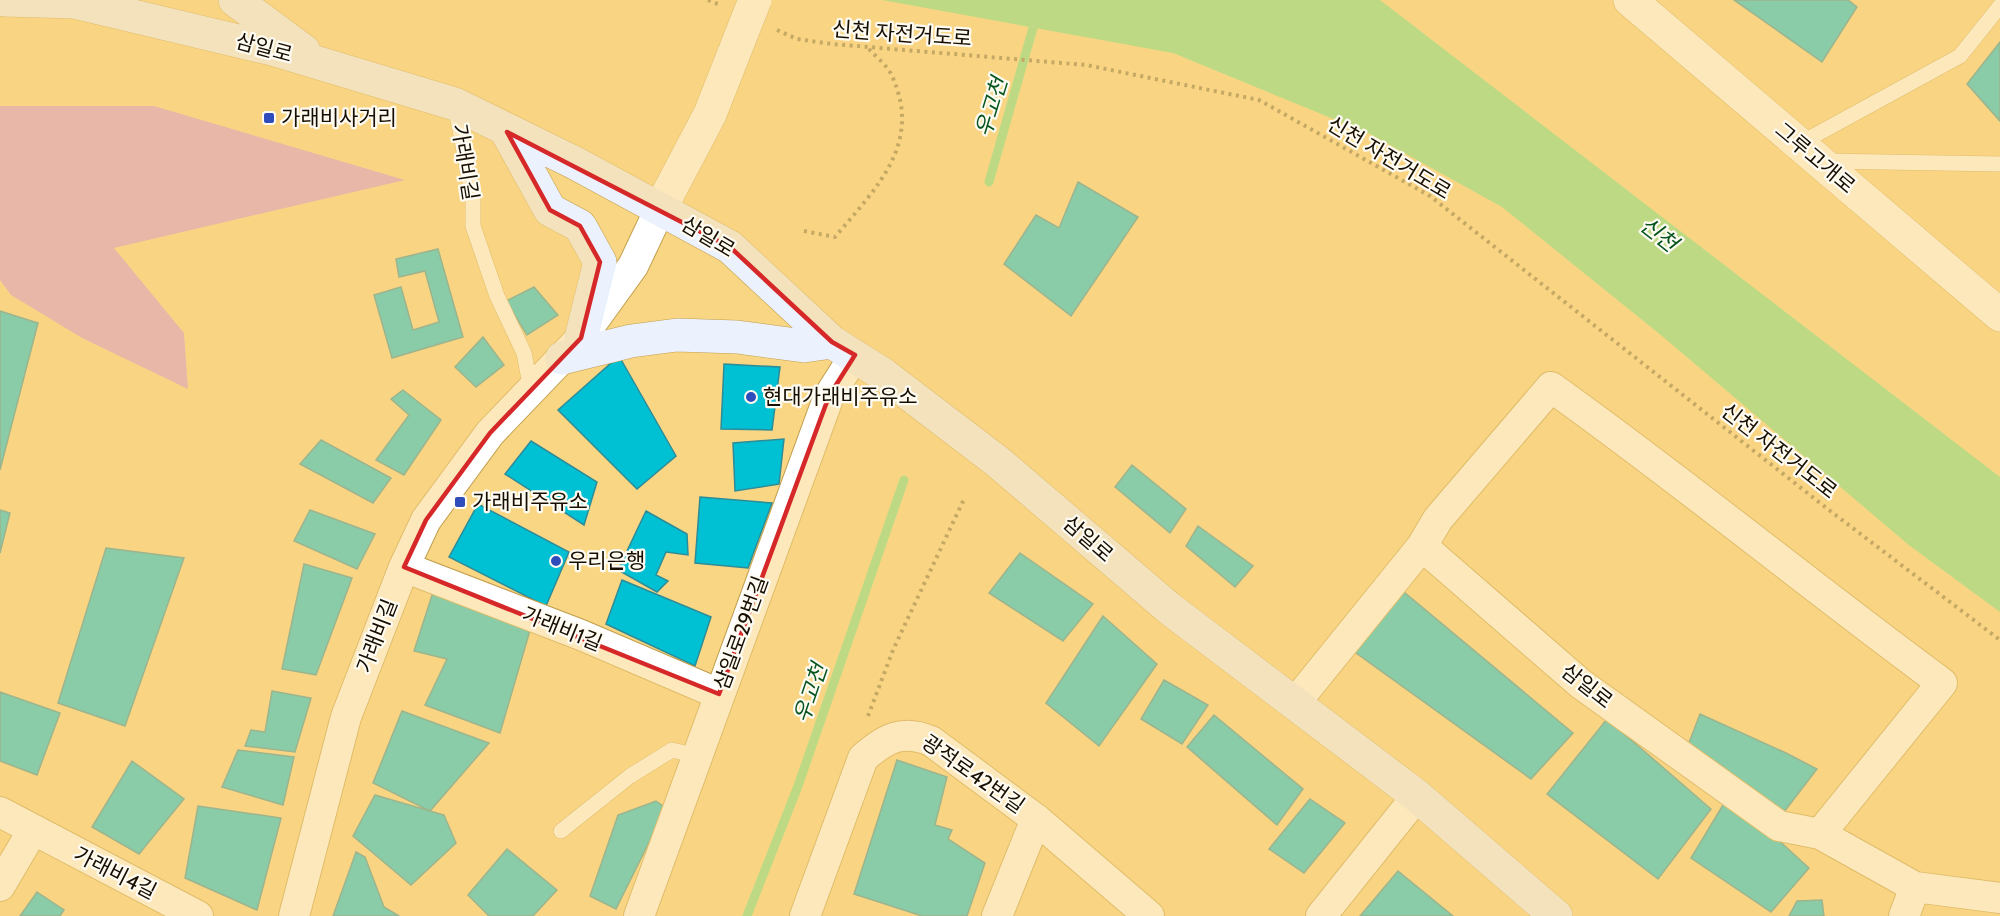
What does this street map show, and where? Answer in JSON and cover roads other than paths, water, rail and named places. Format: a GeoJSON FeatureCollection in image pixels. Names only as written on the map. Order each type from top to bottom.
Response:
{"type":"FeatureCollection","features":[{"type":"Feature","properties":{"kind":"main road","name":"삼일로"},"geometry":{"type":"LineString","coordinates":[[4,0],[106,5],[272,49],[455,104],[507,132],[575,163],[730,247],[843,349],[998,462],[1170,609],[1417,796],[1556,916]]}},
{"type":"Feature","properties":{"kind":"main road"},"geometry":{"type":"LineString","coordinates":[[235,0],[322,64]]}},
{"type":"Feature","properties":{"kind":"main road"},"geometry":{"type":"LineString","coordinates":[[507,132],[550,210],[580,226],[600,262],[572,348],[677,335],[737,337],[843,349]]}},
{"type":"Feature","properties":{"kind":"street","name":"그루고개로"},"geometry":{"type":"LineString","coordinates":[[1630,0],[2000,315]]}},
{"type":"Feature","properties":{"kind":"street"},"geometry":{"type":"LineString","coordinates":[[660,209],[710,114],[750,11]]}},
{"type":"Feature","properties":{"kind":"street","name":"가래비길"},"geometry":{"type":"LineString","coordinates":[[294,916],[346,717],[404,567],[426,520],[490,433],[572,348],[633,266],[660,209]]}},
{"type":"Feature","properties":{"kind":"street","name":"삼일로29번길"},"geometry":{"type":"LineString","coordinates":[[639,916],[829,396],[843,349]]}},
{"type":"Feature","properties":{"kind":"street"},"geometry":{"type":"LineString","coordinates":[[1295,703],[1422,546],[1438,519],[1551,387],[1605,425],[1942,683],[1820,834]]}},
{"type":"Feature","properties":{"kind":"street","name":"삼일로"},"geometry":{"type":"LineString","coordinates":[[1422,546],[1581,684],[1779,826],[1820,834],[1915,887]]}},
{"type":"Feature","properties":{"kind":"street","name":"가래비1길"},"geometry":{"type":"LineString","coordinates":[[404,567],[581,635],[719,694]]}},
{"type":"Feature","properties":{"kind":"street","name":"광적로42번길"},"geometry":{"type":"LineString","coordinates":[[805,916],[863,758],[879,744],[897,736],[914,734],[931,741],[1036,819],[1149,916]]}},
{"type":"Feature","properties":{"kind":"street"},"geometry":{"type":"LineString","coordinates":[[1321,916],[1417,796]]}},
{"type":"Feature","properties":{"kind":"street","name":"가래비4길"},"geometry":{"type":"LineString","coordinates":[[0,812],[198,916]]}},
{"type":"Feature","properties":{"kind":"street"},"geometry":{"type":"LineString","coordinates":[[997,916],[1036,819]]}},
{"type":"Feature","properties":{"kind":"street"},"geometry":{"type":"LineString","coordinates":[[0,886],[33,831]]}},
{"type":"Feature","properties":{"kind":"street"},"geometry":{"type":"LineString","coordinates":[[1904,916],[1915,887],[2000,898]]}},
{"type":"Feature","properties":{"kind":"lane"},"geometry":{"type":"LineString","coordinates":[[1809,152],[1960,56],[2000,6]]}},
{"type":"Feature","properties":{"kind":"lane","name":"가래비길"},"geometry":{"type":"LineString","coordinates":[[455,104],[473,198],[473,226],[496,296],[524,353],[531,389]]}},
{"type":"Feature","properties":{"kind":"lane"},"geometry":{"type":"LineString","coordinates":[[1809,152],[2000,164]]}},
{"type":"Feature","properties":{"kind":"lane"},"geometry":{"type":"LineString","coordinates":[[561,831],[630,776],[672,750],[697,756]]}},
{"type":"Feature","properties":{"kind":"water","name":"신천"},"geometry":{"type":"Polygon","coordinates":[[[882,0],[1380,0],[2000,477],[2000,612],[1910,546],[1662,336],[1502,207],[1370,134],[1173,53],[882,0]]]}},
{"type":"Feature","properties":{"kind":"waterway","name":"우고천"},"geometry":{"type":"LineString","coordinates":[[989,182],[1041,0]]}},
{"type":"Feature","properties":{"kind":"waterway","name":"우고천"},"geometry":{"type":"LineString","coordinates":[[747,916],[798,786],[904,480]]}},
{"type":"Feature","properties":{"kind":"place","name":"가래비사거리"},"geometry":{"type":"Point","coordinates":[269,118]}},
{"type":"Feature","properties":{"kind":"place","name":"현대가래비주유소"},"geometry":{"type":"Point","coordinates":[751,397]}},
{"type":"Feature","properties":{"kind":"place","name":"가래비주유소"},"geometry":{"type":"Point","coordinates":[460,502]}},
{"type":"Feature","properties":{"kind":"place","name":"우리은행"},"geometry":{"type":"Point","coordinates":[556,561]}}]}
